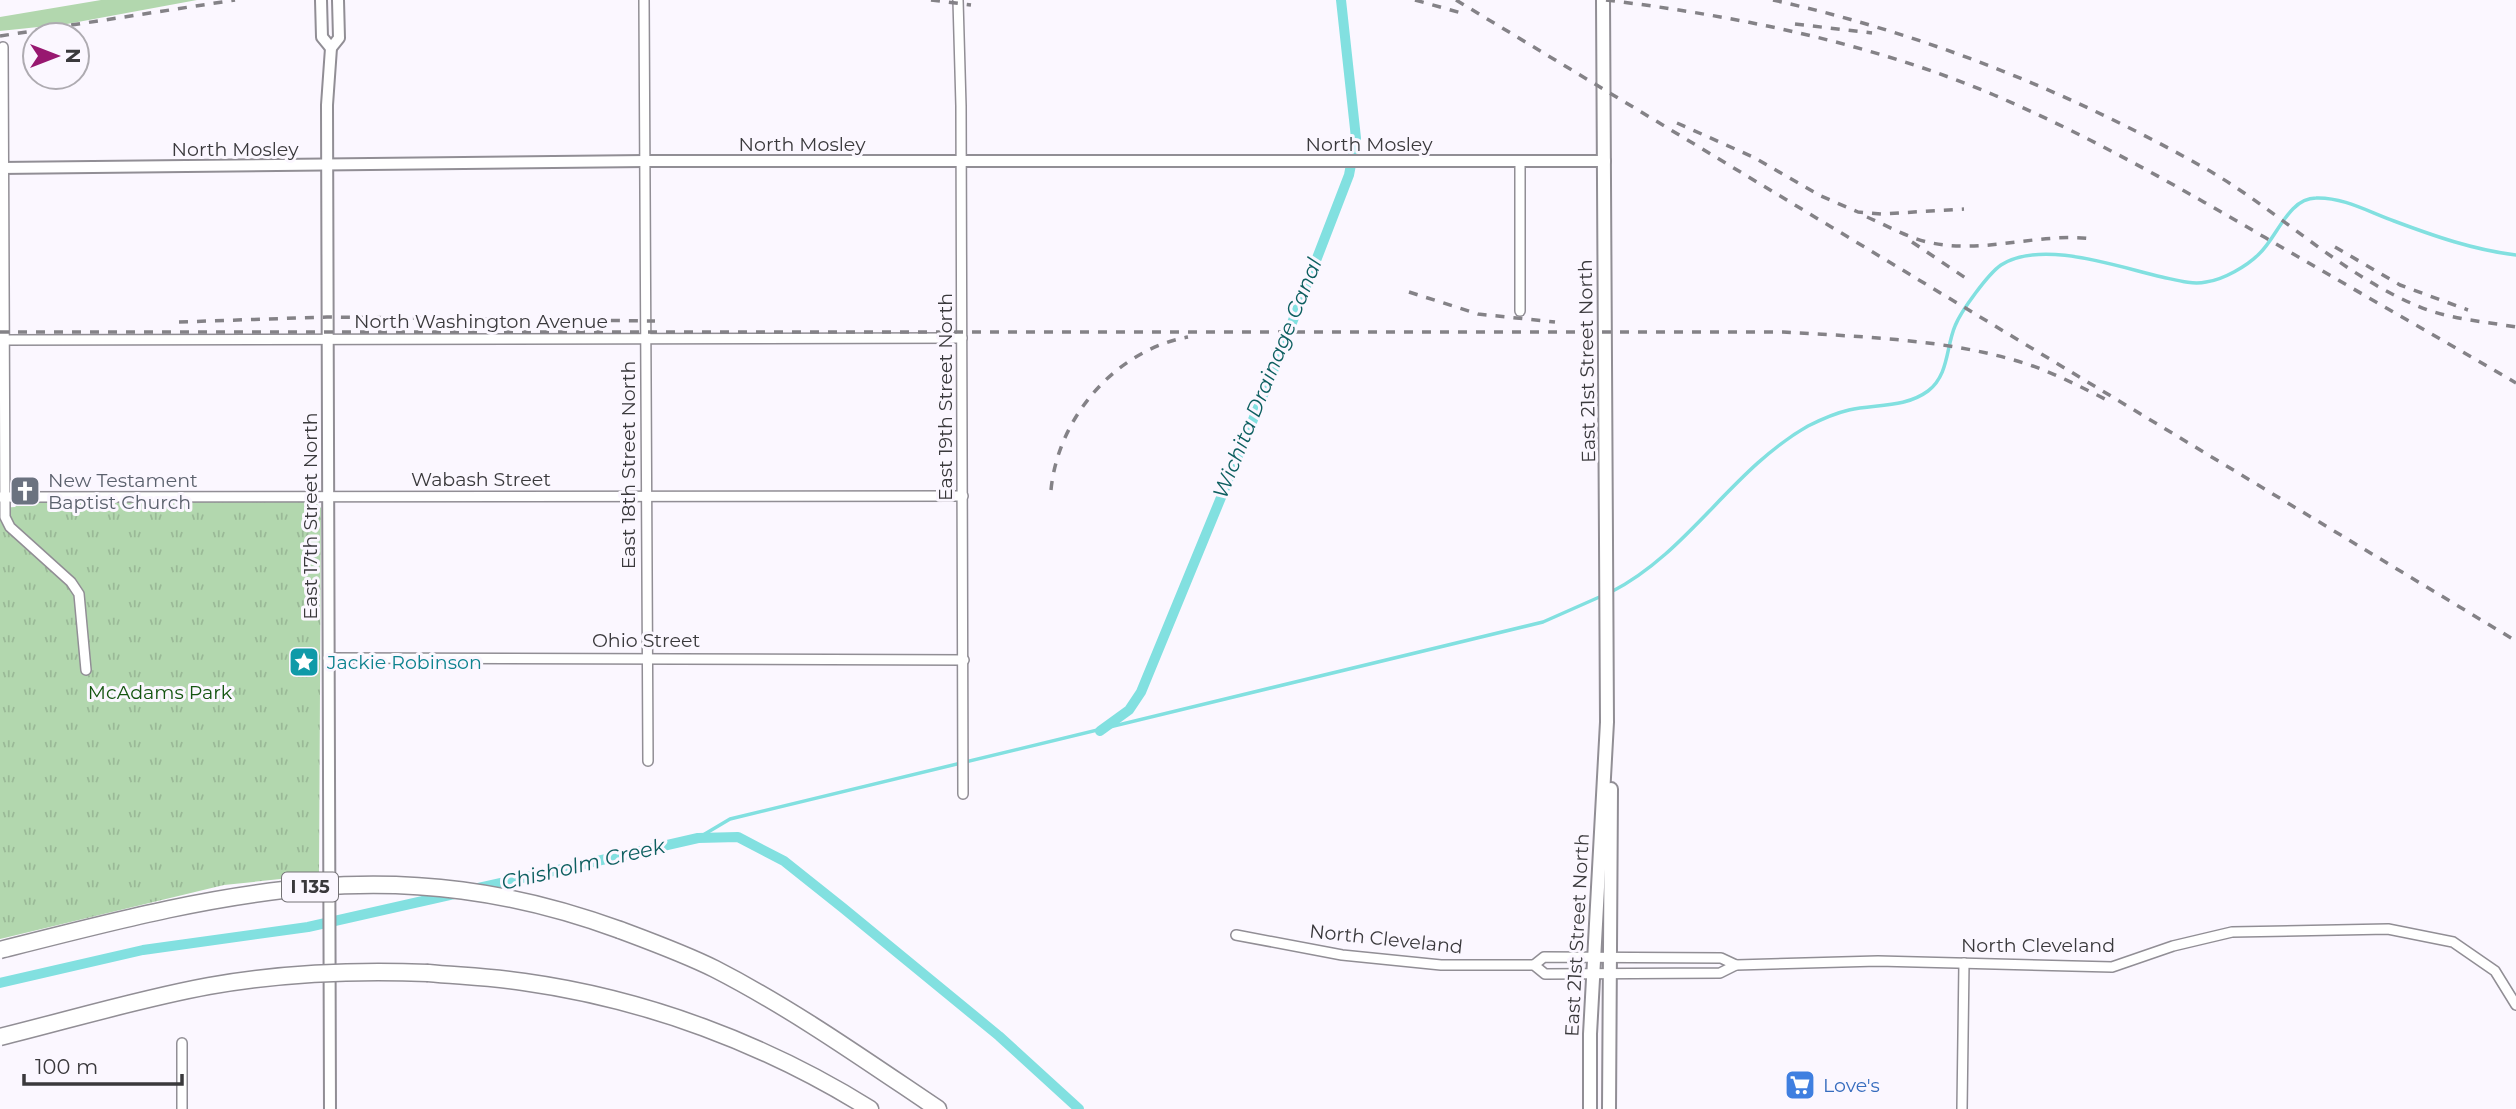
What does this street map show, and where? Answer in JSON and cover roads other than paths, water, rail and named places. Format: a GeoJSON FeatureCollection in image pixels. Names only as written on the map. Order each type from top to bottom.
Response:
{"type":"FeatureCollection","features":[{"type":"Feature","properties":{"kind":"highway","name":"I 135"},"geometry":{"type":"LineString","coordinates":[[0,950],[214,898],[359,883],[451,888],[510,897],[563,909],[712,968],[817,1027],[938,1109]]}},
{"type":"Feature","properties":{"kind":"highway"},"geometry":{"type":"LineString","coordinates":[[0,1037],[208,986],[312,973],[428,973],[567,989],[671,1017],[800,1069],[870,1109]]}},
{"type":"Feature","properties":{"kind":"main road","name":"East 21st Street North"},"geometry":{"type":"LineString","coordinates":[[1590,1109],[1593,974],[1607,722],[1609,568],[1603,0]]}},
{"type":"Feature","properties":{"kind":"main road","name":"East 21st Street North"},"geometry":{"type":"LineString","coordinates":[[1607,722],[1612,810],[1609,1109]]}},
{"type":"Feature","properties":{"kind":"street","name":"East 17th Street North"},"geometry":{"type":"LineString","coordinates":[[321,0],[322,37],[331,48]]}},
{"type":"Feature","properties":{"kind":"street","name":"East 17th Street North"},"geometry":{"type":"LineString","coordinates":[[330,1109],[327,166],[331,48],[339,38],[338,0]]}},
{"type":"Feature","properties":{"kind":"street","name":"East 18th Street North"},"geometry":{"type":"LineString","coordinates":[[644,0],[645,658],[648,761]]}},
{"type":"Feature","properties":{"kind":"street","name":"East 19th Street North"},"geometry":{"type":"LineString","coordinates":[[958,0],[963,794]]}},
{"type":"Feature","properties":{"kind":"street"},"geometry":{"type":"LineString","coordinates":[[3,47],[2,497],[5,517],[10,527],[71,582],[79,594],[86,670]]}},
{"type":"Feature","properties":{"kind":"street","name":"North Mosley"},"geometry":{"type":"LineString","coordinates":[[1,168],[645,160],[1605,161]]}},
{"type":"Feature","properties":{"kind":"street"},"geometry":{"type":"LineString","coordinates":[[1520,161],[1520,311]]}},
{"type":"Feature","properties":{"kind":"street","name":"North Washington Avenue"},"geometry":{"type":"LineString","coordinates":[[2,340],[327,337],[962,338]]}},
{"type":"Feature","properties":{"kind":"street","name":"Wabash Street"},"geometry":{"type":"LineString","coordinates":[[2,497],[963,496]]}},
{"type":"Feature","properties":{"kind":"street","name":"Ohio Street"},"geometry":{"type":"LineString","coordinates":[[328,658],[964,660]]}},
{"type":"Feature","properties":{"kind":"street","name":"North Cleveland"},"geometry":{"type":"LineString","coordinates":[[1236,935],[1342,955],[1441,965],[1534,965],[1544,957],[1610,957],[1721,958],[1736,965],[1878,961],[2112,967],[2173,946],[2232,932],[2388,929],[2453,942],[2495,971],[2516,1005]]}},
{"type":"Feature","properties":{"kind":"street"},"geometry":{"type":"LineString","coordinates":[[1962,1109],[1964,963]]}},
{"type":"Feature","properties":{"kind":"street","name":"North Cleveland"},"geometry":{"type":"LineString","coordinates":[[1534,965],[1545,974],[1720,974],[1736,965]]}},
{"type":"Feature","properties":{"kind":"street"},"geometry":{"type":"LineString","coordinates":[[182,1043],[182,1109]]}},
{"type":"Feature","properties":{"kind":"waterway","name":"Wichita Drainage Canal"},"geometry":{"type":"LineString","coordinates":[[1100,731],[1129,710],[1141,692],[1280,354],[1349,175],[1356,138],[1341,0]]}},
{"type":"Feature","properties":{"kind":"waterway"},"geometry":{"type":"LineString","coordinates":[[1611,592],[1664,556],[1756,465],[1808,426],[1844,411],[1900,403],[1928,391],[1940,377],[1955,326],[1969,302],[2001,265],[2018,258],[2037,254],[2058,255],[2103,262],[2184,282],[2213,281],[2254,259],[2298,204],[2316,198],[2346,202],[2454,242],[2516,255]]}},
{"type":"Feature","properties":{"kind":"waterway"},"geometry":{"type":"LineString","coordinates":[[698,838],[730,819],[1543,622],[1604,595]]}},
{"type":"Feature","properties":{"kind":"waterway","name":"Chisholm Creek"},"geometry":{"type":"LineString","coordinates":[[474,889],[698,838],[738,837],[784,861],[843,908],[999,1036],[1079,1109]]}},
{"type":"Feature","properties":{"kind":"waterway","name":"Chisholm Creek"},"geometry":{"type":"LineString","coordinates":[[0,983],[143,950],[308,927],[454,894]]}},
{"type":"Feature","properties":{"kind":"railway"},"geometry":{"type":"LineString","coordinates":[[0,36],[235,0]]}},
{"type":"Feature","properties":{"kind":"railway"},"geometry":{"type":"LineString","coordinates":[[931,0],[971,5]]}},
{"type":"Feature","properties":{"kind":"railway"},"geometry":{"type":"LineString","coordinates":[[1415,0],[1465,14]]}},
{"type":"Feature","properties":{"kind":"railway"},"geometry":{"type":"LineString","coordinates":[[1456,0],[2516,641]]}},
{"type":"Feature","properties":{"kind":"railway"},"geometry":{"type":"LineString","coordinates":[[1606,0],[1705,14],[1803,34],[1900,60],[1994,95],[2069,129],[2141,167],[2516,383]]}},
{"type":"Feature","properties":{"kind":"railway"},"geometry":{"type":"LineString","coordinates":[[1773,0],[1884,29],[1939,47],[2046,89],[2151,139],[2228,182],[2357,274],[2385,290],[2438,313],[2516,327]]}},
{"type":"Feature","properties":{"kind":"railway"},"geometry":{"type":"LineString","coordinates":[[1795,24],[1872,33]]}},
{"type":"Feature","properties":{"kind":"railway"},"geometry":{"type":"LineString","coordinates":[[1677,123],[1753,157],[1821,196],[1858,212],[1881,214],[1964,209]]}},
{"type":"Feature","properties":{"kind":"railway"},"geometry":{"type":"LineString","coordinates":[[1867,217],[1916,239],[1952,246],[1992,245],[2053,238],[2093,239]]}},
{"type":"Feature","properties":{"kind":"railway"},"geometry":{"type":"LineString","coordinates":[[1912,242],[1970,281]]}},
{"type":"Feature","properties":{"kind":"railway"},"geometry":{"type":"LineString","coordinates":[[2335,247],[2400,285],[2468,310]]}},
{"type":"Feature","properties":{"kind":"railway"},"geometry":{"type":"LineString","coordinates":[[1409,292],[1478,314],[1555,322]]}},
{"type":"Feature","properties":{"kind":"railway"},"geometry":{"type":"LineString","coordinates":[[179,322],[327,317],[655,321]]}},
{"type":"Feature","properties":{"kind":"railway"},"geometry":{"type":"LineString","coordinates":[[0,332],[1783,332],[1906,340],[1968,349],[2037,368],[2105,399]]}},
{"type":"Feature","properties":{"kind":"railway"},"geometry":{"type":"LineString","coordinates":[[1051,490],[1065,437],[1078,413],[1095,391],[1137,356],[1162,344],[1188,337]]}},
{"type":"Feature","properties":{"kind":"place","name":"New Testament Baptist Church"},"geometry":{"type":"Point","coordinates":[25,491]}},
{"type":"Feature","properties":{"kind":"place","name":"Jackie Robinson"},"geometry":{"type":"Point","coordinates":[304,662]}},
{"type":"Feature","properties":{"kind":"place","name":"Love's"},"geometry":{"type":"Point","coordinates":[1800,1085]}},
{"type":"Feature","properties":{"kind":"park label","name":"McAdams Park"},"geometry":{"type":"Point","coordinates":[160,692]}}]}
